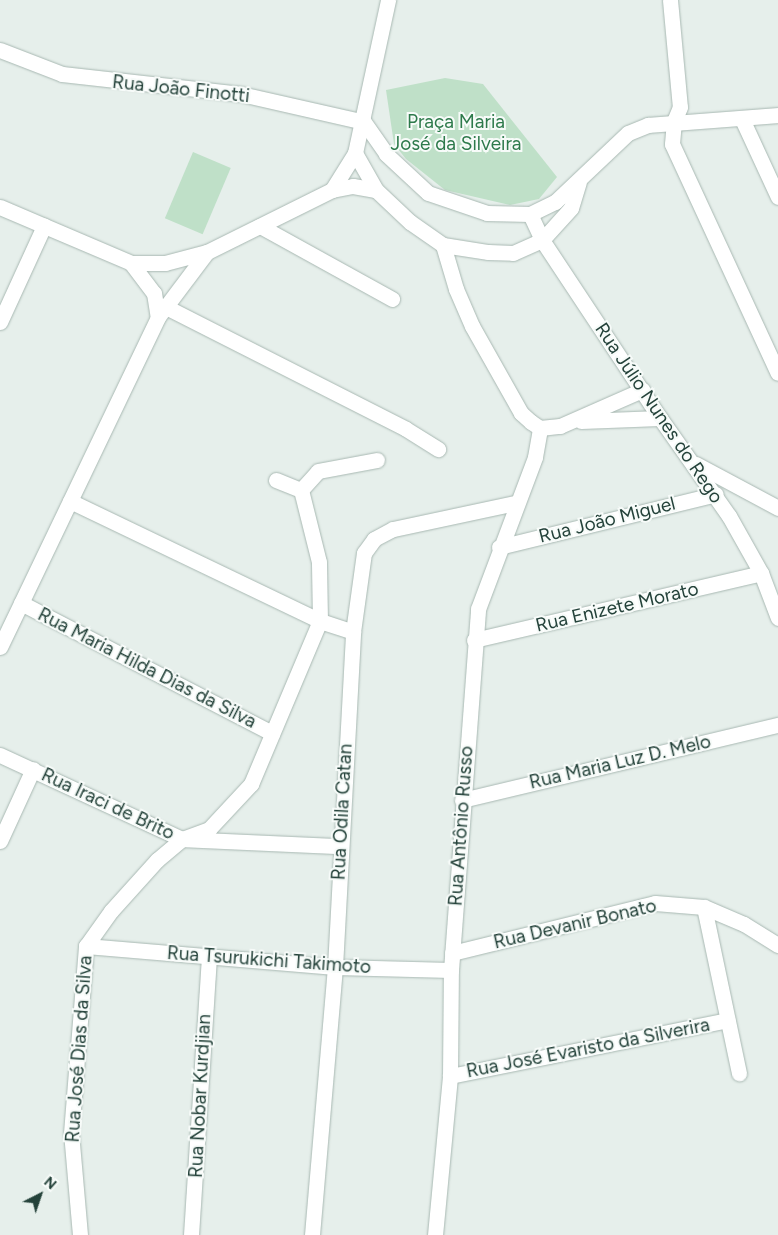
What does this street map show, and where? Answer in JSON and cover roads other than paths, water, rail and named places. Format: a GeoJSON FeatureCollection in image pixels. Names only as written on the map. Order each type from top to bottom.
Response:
{"type":"FeatureCollection","features":[{"type":"Feature","properties":{"kind":"street"},"geometry":{"type":"LineString","coordinates":[[332,190],[355,153],[364,122],[388,0]]}},
{"type":"Feature","properties":{"kind":"street"},"geometry":{"type":"LineString","coordinates":[[670,0],[680,107],[674,121],[672,144],[778,374]]}},
{"type":"Feature","properties":{"kind":"street","name":"Rua João Finotti"},"geometry":{"type":"LineString","coordinates":[[0,50],[62,74],[241,94],[364,122]]}},
{"type":"Feature","properties":{"kind":"street"},"geometry":{"type":"LineString","coordinates":[[364,122],[386,154],[428,193],[487,213],[530,214],[555,202],[579,182],[602,156],[628,133],[648,125],[674,121],[742,119],[778,115]]}},
{"type":"Feature","properties":{"kind":"street"},"geometry":{"type":"LineString","coordinates":[[742,119],[778,197]]}},
{"type":"Feature","properties":{"kind":"street"},"geometry":{"type":"LineString","coordinates":[[355,153],[376,190],[410,222],[443,245],[512,253],[542,240],[571,208],[579,182]]}},
{"type":"Feature","properties":{"kind":"street"},"geometry":{"type":"LineString","coordinates":[[0,207],[131,263],[165,263],[207,252],[332,190],[353,186],[376,190]]}},
{"type":"Feature","properties":{"kind":"street","name":"Rua Júlio Nunes do Rego"},"geometry":{"type":"LineString","coordinates":[[530,214],[542,240],[660,418],[716,494],[761,573],[778,618]]}},
{"type":"Feature","properties":{"kind":"street"},"geometry":{"type":"LineString","coordinates":[[0,322],[44,226]]}},
{"type":"Feature","properties":{"kind":"street"},"geometry":{"type":"LineString","coordinates":[[260,226],[392,299]]}},
{"type":"Feature","properties":{"kind":"street"},"geometry":{"type":"LineString","coordinates":[[443,245],[456,288],[491,361],[521,413],[540,428],[572,422],[660,418]]}},
{"type":"Feature","properties":{"kind":"street"},"geometry":{"type":"LineString","coordinates":[[0,647],[161,312],[207,252]]}},
{"type":"Feature","properties":{"kind":"street"},"geometry":{"type":"LineString","coordinates":[[131,263],[154,293],[161,312],[406,429],[438,449]]}},
{"type":"Feature","properties":{"kind":"street"},"geometry":{"type":"LineString","coordinates":[[572,422],[642,390]]}},
{"type":"Feature","properties":{"kind":"street","name":"Rua Antônio Russo"},"geometry":{"type":"LineString","coordinates":[[435,1235],[450,1076],[452,953],[474,640],[478,609],[499,546],[534,457],[540,428]]}},
{"type":"Feature","properties":{"kind":"street"},"geometry":{"type":"LineString","coordinates":[[301,490],[318,471],[377,460]]}},
{"type":"Feature","properties":{"kind":"street"},"geometry":{"type":"LineString","coordinates":[[693,462],[778,508]]}},
{"type":"Feature","properties":{"kind":"street"},"geometry":{"type":"LineString","coordinates":[[276,480],[301,490]]}},
{"type":"Feature","properties":{"kind":"street"},"geometry":{"type":"LineString","coordinates":[[301,490],[319,562],[320,621]]}},
{"type":"Feature","properties":{"kind":"street","name":"Rua João Miguel"},"geometry":{"type":"LineString","coordinates":[[499,546],[716,494]]}},
{"type":"Feature","properties":{"kind":"street"},"geometry":{"type":"LineString","coordinates":[[70,501],[320,621],[353,632]]}},
{"type":"Feature","properties":{"kind":"street","name":"Rua Odila Catan"},"geometry":{"type":"LineString","coordinates":[[312,1235],[335,967],[353,632],[364,553],[374,539],[393,529],[515,503]]}},
{"type":"Feature","properties":{"kind":"street","name":"Rua Enizete Morato"},"geometry":{"type":"LineString","coordinates":[[474,640],[761,573]]}},
{"type":"Feature","properties":{"kind":"street","name":"Rua Maria Hilda Dias da Silva"},"geometry":{"type":"LineString","coordinates":[[21,603],[272,733]]}},
{"type":"Feature","properties":{"kind":"street","name":"Rua José Dias da Silva"},"geometry":{"type":"LineString","coordinates":[[80,1235],[71,1133],[86,946],[111,911],[157,860],[182,839],[209,829],[226,813],[251,784],[320,621]]}},
{"type":"Feature","properties":{"kind":"street","name":"Rua Maria Luz D. Melo"},"geometry":{"type":"LineString","coordinates":[[462,800],[778,726]]}},
{"type":"Feature","properties":{"kind":"street","name":"Rua Iraci de Brito"},"geometry":{"type":"LineString","coordinates":[[0,755],[182,839],[340,846]]}},
{"type":"Feature","properties":{"kind":"street"},"geometry":{"type":"LineString","coordinates":[[0,841],[33,770]]}},
{"type":"Feature","properties":{"kind":"street","name":"Rua Devanir Bonato"},"geometry":{"type":"LineString","coordinates":[[452,953],[655,903],[704,907],[744,924],[778,945]]}},
{"type":"Feature","properties":{"kind":"street"},"geometry":{"type":"LineString","coordinates":[[704,907],[726,1020],[739,1073]]}},
{"type":"Feature","properties":{"kind":"street","name":"Rua Tsurukichi Takimoto"},"geometry":{"type":"LineString","coordinates":[[86,946],[335,967],[451,970]]}},
{"type":"Feature","properties":{"kind":"street","name":"Rua Nobar Kurdjian"},"geometry":{"type":"LineString","coordinates":[[191,1235],[209,957]]}},
{"type":"Feature","properties":{"kind":"street","name":"Rua José Evaristo da Silverira"},"geometry":{"type":"LineString","coordinates":[[450,1076],[726,1020]]}},
{"type":"Feature","properties":{"kind":"park label","name":"Praça Maria José da Silveira"},"geometry":{"type":"Point","coordinates":[456,133]}}]}
